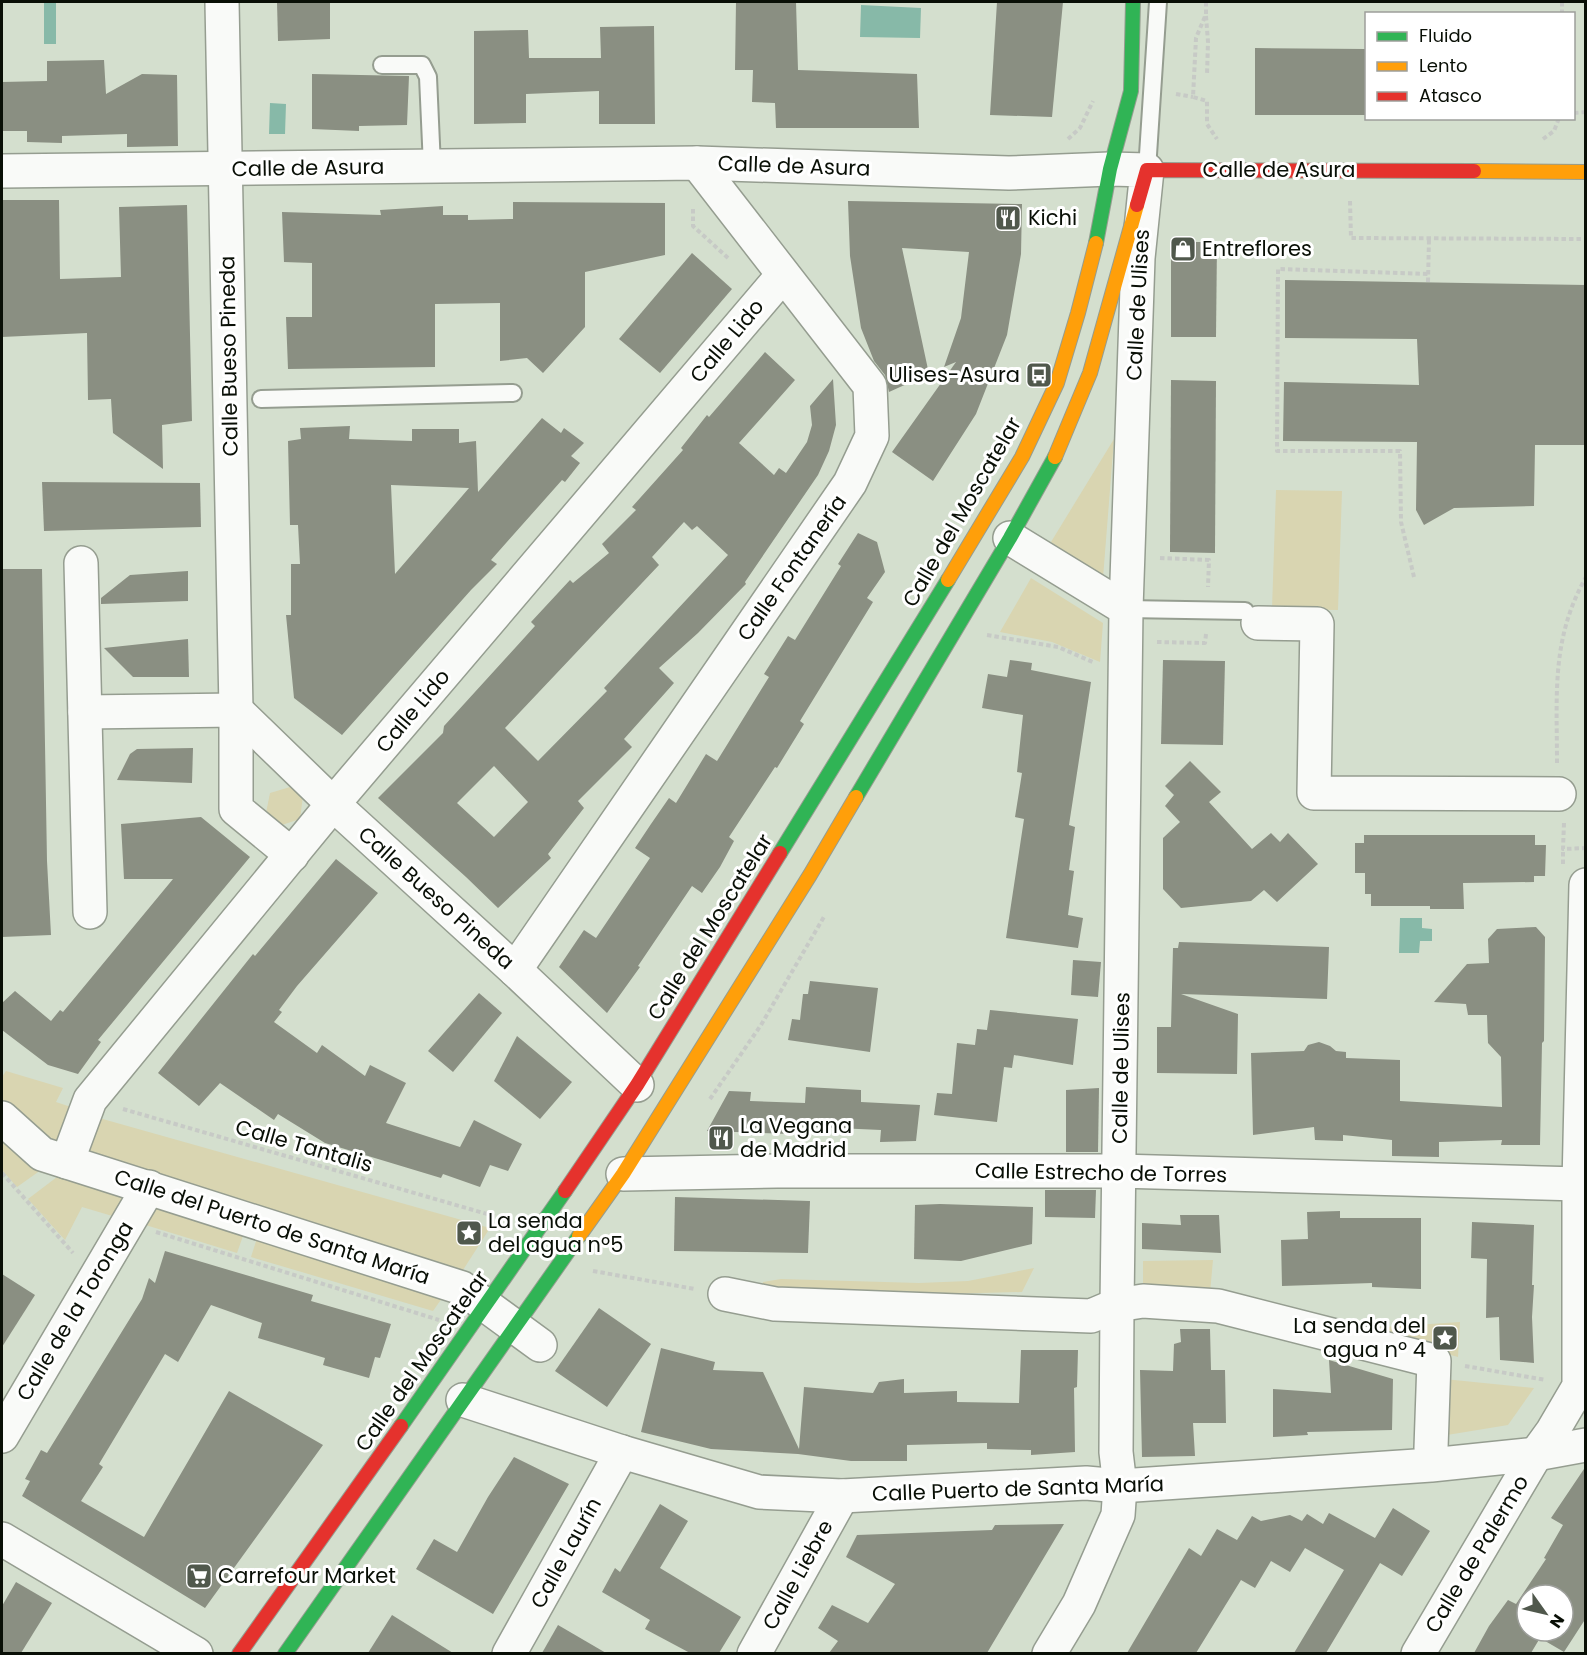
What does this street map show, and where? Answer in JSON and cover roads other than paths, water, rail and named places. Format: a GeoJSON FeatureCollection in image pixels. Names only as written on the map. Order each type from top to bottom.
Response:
{"type":"FeatureCollection","features":[{"type":"Feature","properties":{"kind":"street","name":"Calle Bueso Pineda"},"geometry":{"type":"LineString","coordinates":[[222,2],[236,809],[292,855]]}},
{"type":"Feature","properties":{"kind":"street"},"geometry":{"type":"LineString","coordinates":[[1110,169],[1131,91],[1133,2]]}},
{"type":"Feature","properties":{"kind":"street","name":"Calle de Asura"},"geometry":{"type":"LineString","coordinates":[[2,171],[697,163],[1009,173],[1110,169],[1586,172]]}},
{"type":"Feature","properties":{"kind":"street","name":"Calle Fontanería"},"geometry":{"type":"LineString","coordinates":[[515,969],[850,483],[872,436],[870,386],[697,163]]}},
{"type":"Feature","properties":{"kind":"street","name":"Calle del Moscatelar"},"geometry":{"type":"LineString","coordinates":[[239,1653],[487,1305],[637,1085],[969,548],[1022,457],[1057,383],[1094,252],[1110,169]]}},
{"type":"Feature","properties":{"kind":"street"},"geometry":{"type":"LineString","coordinates":[[285,1653],[463,1400],[528,1336],[560,1265],[623,1174],[810,875],[1010,538],[1055,458],[1090,373],[1147,170]]}},
{"type":"Feature","properties":{"kind":"street","name":"Calle de Ulises"},"geometry":{"type":"LineString","coordinates":[[1049,1653],[1079,1604],[1118,1515],[1120,1486],[1116,1452],[1117,1305],[1126,609],[1138,258],[1147,170]]}},
{"type":"Feature","properties":{"kind":"street","name":"Calle Lido"},"geometry":{"type":"LineString","coordinates":[[67,1162],[90,1100],[333,804],[783,275]]}},
{"type":"Feature","properties":{"kind":"street"},"geometry":{"type":"LineString","coordinates":[[1010,538],[1126,609]]}},
{"type":"Feature","properties":{"kind":"street"},"geometry":{"type":"LineString","coordinates":[[81,563],[90,912]]}},
{"type":"Feature","properties":{"kind":"street"},"geometry":{"type":"LineString","coordinates":[[1251,617],[1317,624],[1314,793],[1558,795]]}},
{"type":"Feature","properties":{"kind":"street","name":"Calle Bueso Pineda"},"geometry":{"type":"LineString","coordinates":[[236,710],[333,804],[515,969],[637,1085]]}},
{"type":"Feature","properties":{"kind":"street"},"geometry":{"type":"LineString","coordinates":[[85,712],[236,710]]}},
{"type":"Feature","properties":{"kind":"street","name":"Calle de Palermo"},"geometry":{"type":"LineString","coordinates":[[1418,1653],[1579,1386],[1579,1184],[1583,1078],[1574,878]]}},
{"type":"Feature","properties":{"kind":"street","name":"Calle del Puerto de Santa María"},"geometry":{"type":"LineString","coordinates":[[2,1118],[42,1154],[462,1288],[528,1336]]}},
{"type":"Feature","properties":{"kind":"street","name":"Calle Estrecho de Torres"},"geometry":{"type":"LineString","coordinates":[[623,1174],[777,1171],[1119,1171],[1579,1184]]}},
{"type":"Feature","properties":{"kind":"street","name":"Calle de la Toronga"},"geometry":{"type":"LineString","coordinates":[[2,1436],[149,1187]]}},
{"type":"Feature","properties":{"kind":"street"},"geometry":{"type":"LineString","coordinates":[[724,1294],[775,1304],[1091,1316],[1117,1305],[1143,1301],[1218,1306],[1434,1361],[1431,1448]]}},
{"type":"Feature","properties":{"kind":"street","name":"Calle Puerto de Santa María"},"geometry":{"type":"LineString","coordinates":[[463,1400],[622,1452],[759,1492],[842,1496],[1086,1483],[1120,1486],[1431,1465],[1536,1454],[1586,1445]]}},
{"type":"Feature","properties":{"kind":"street","name":"Calle Laurín"},"geometry":{"type":"LineString","coordinates":[[509,1653],[622,1452]]}},
{"type":"Feature","properties":{"kind":"street","name":"Calle Liebre"},"geometry":{"type":"LineString","coordinates":[[754,1653],[842,1496]]}},
{"type":"Feature","properties":{"kind":"street"},"geometry":{"type":"LineString","coordinates":[[2,1539],[196,1653]]}},
{"type":"Feature","properties":{"kind":"lane","name":"Calle de Ulises"},"geometry":{"type":"LineString","coordinates":[[1147,170],[1158,2]]}},
{"type":"Feature","properties":{"kind":"lane"},"geometry":{"type":"LineString","coordinates":[[382,64],[422,65],[428,77],[432,166]]}},
{"type":"Feature","properties":{"kind":"lane"},"geometry":{"type":"LineString","coordinates":[[261,399],[513,393]]}},
{"type":"Feature","properties":{"kind":"lane"},"geometry":{"type":"LineString","coordinates":[[1126,609],[1206,611],[1251,617]]}},
{"type":"Feature","properties":{"kind":"water"},"geometry":{"type":"Polygon","coordinates":[[[44,2],[56,2],[56,44],[44,44],[44,2]]]}},
{"type":"Feature","properties":{"kind":"water"},"geometry":{"type":"Polygon","coordinates":[[[861,5],[921,8],[920,38],[860,37],[861,5]]]}},
{"type":"Feature","properties":{"kind":"water"},"geometry":{"type":"Polygon","coordinates":[[[270,103],[286,104],[285,134],[269,134],[270,103]]]}},
{"type":"Feature","properties":{"kind":"water"},"geometry":{"type":"Polygon","coordinates":[[[1400,918],[1422,918],[1422,928],[1432,929],[1432,941],[1420,941],[1419,953],[1399,953],[1400,918]]]}},
{"type":"Feature","properties":{"kind":"place","name":"Kichi"},"geometry":{"type":"Point","coordinates":[1008,218]}},
{"type":"Feature","properties":{"kind":"place","name":"Entreflores"},"geometry":{"type":"Point","coordinates":[1183,249]}},
{"type":"Feature","properties":{"kind":"place","name":"Ulises-Asura"},"geometry":{"type":"Point","coordinates":[1039,375]}},
{"type":"Feature","properties":{"kind":"place","name":"La Vegana de Madrid"},"geometry":{"type":"Point","coordinates":[721,1138]}},
{"type":"Feature","properties":{"kind":"place","name":"La senda del agua nº5"},"geometry":{"type":"Point","coordinates":[469,1233]}},
{"type":"Feature","properties":{"kind":"place","name":"La senda del agua nº 4"},"geometry":{"type":"Point","coordinates":[1445,1338]}},
{"type":"Feature","properties":{"kind":"place","name":"Carrefour Market"},"geometry":{"type":"Point","coordinates":[199,1576]}}]}
